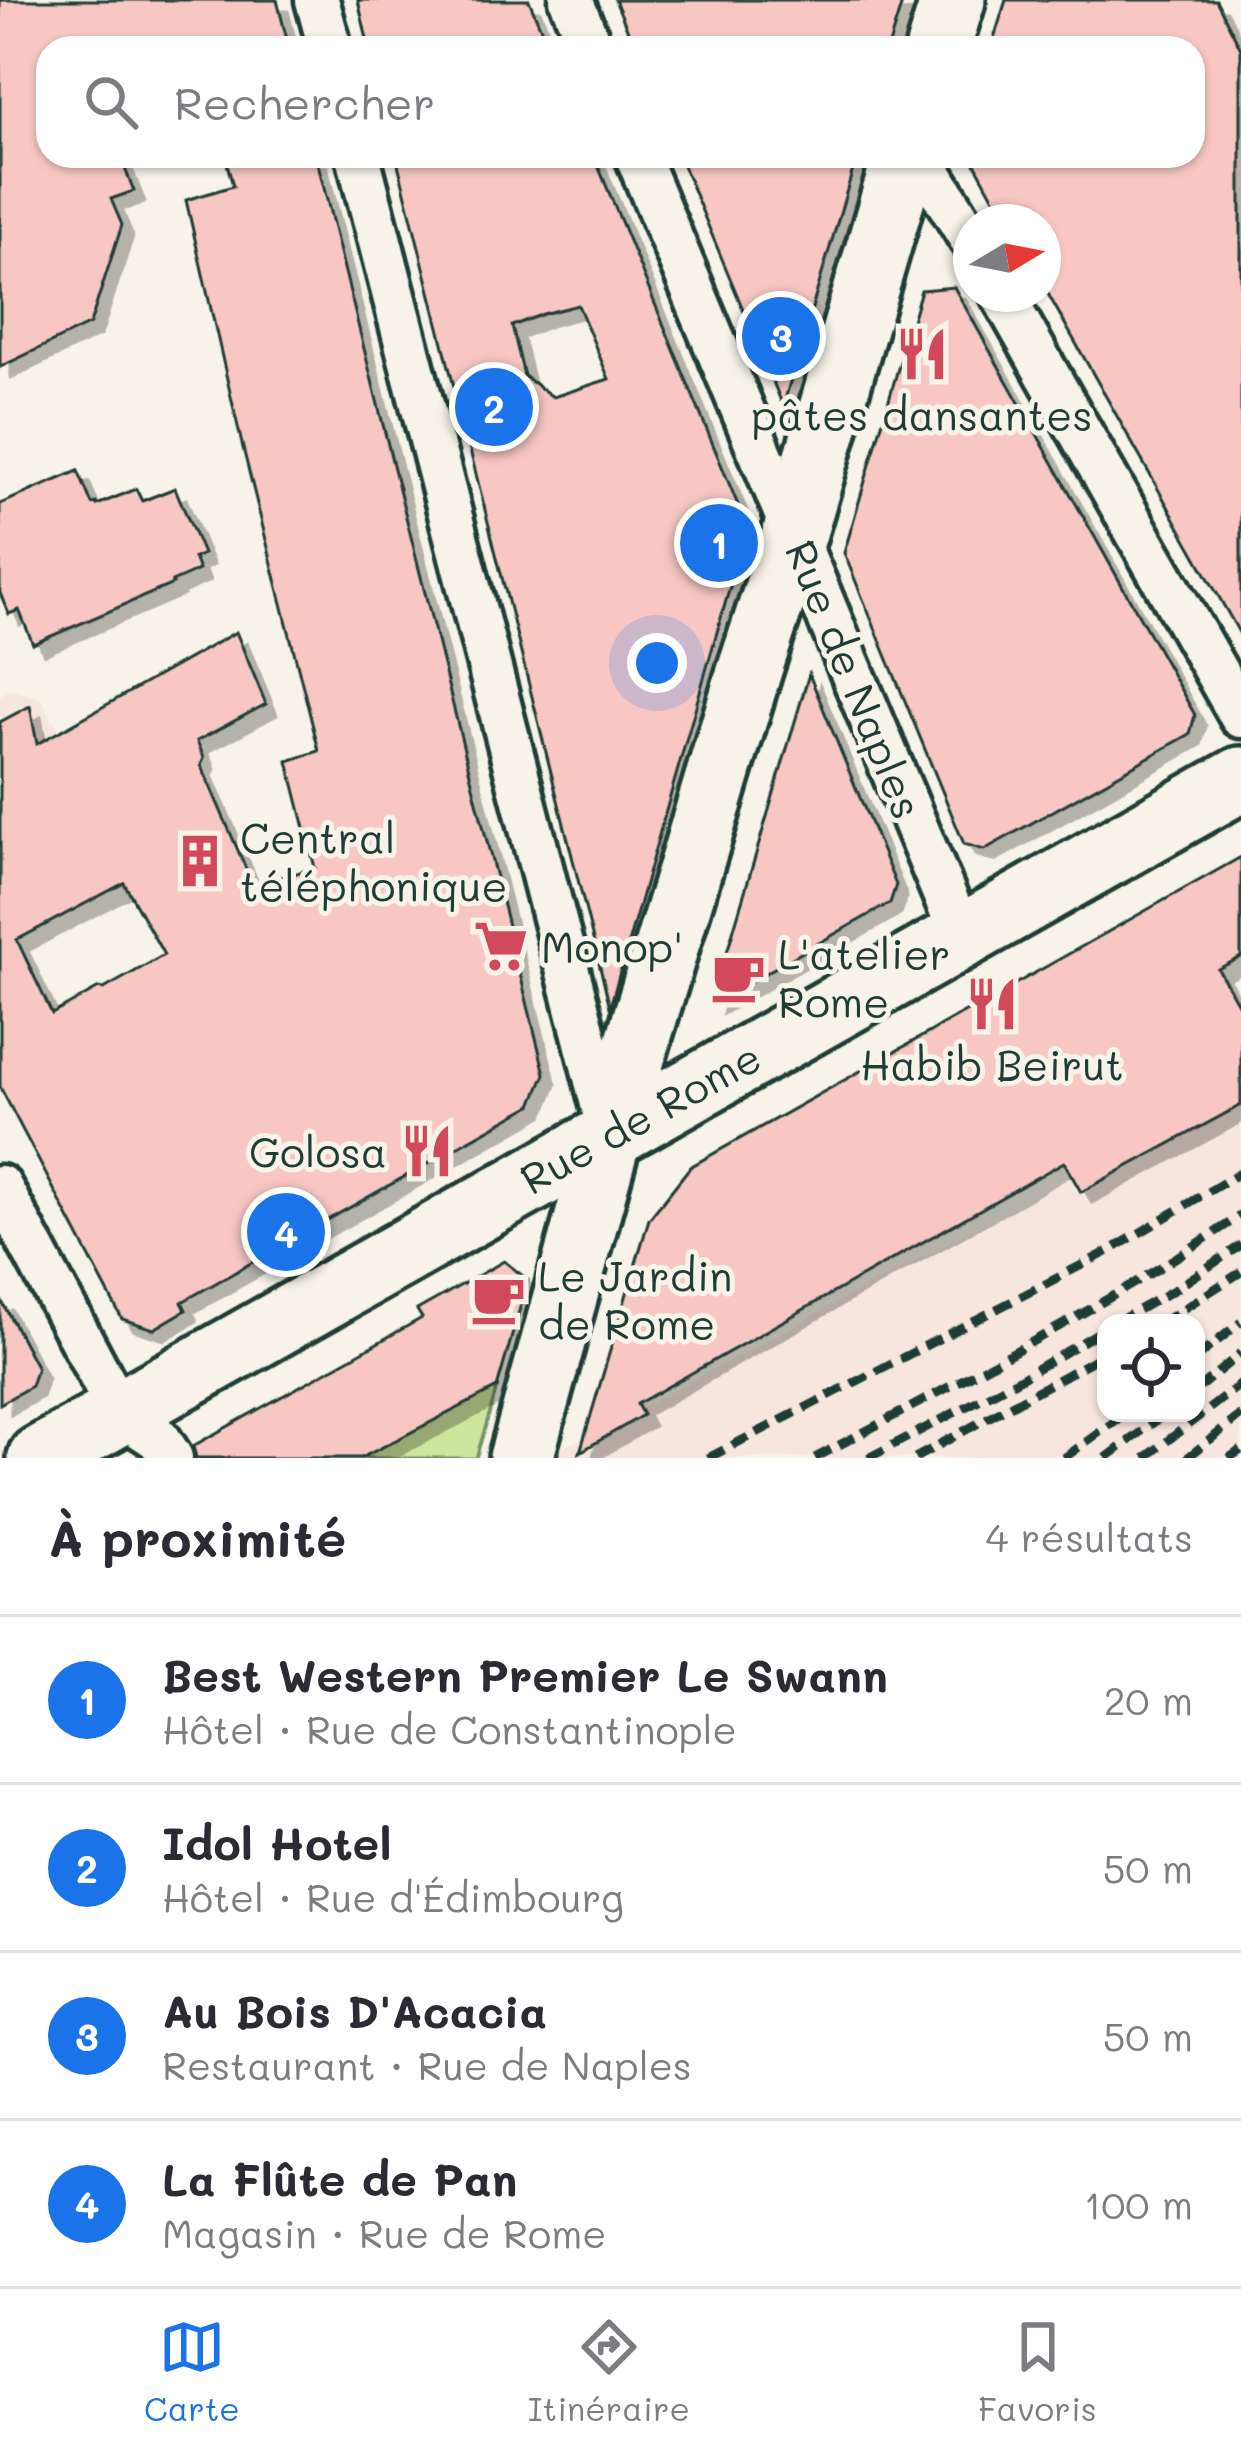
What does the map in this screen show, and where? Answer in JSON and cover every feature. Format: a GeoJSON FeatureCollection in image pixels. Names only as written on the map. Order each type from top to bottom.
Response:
{"type":"FeatureCollection","features":[{"type":"Feature","properties":{"kind":"main road"},"geometry":{"type":"LineString","coordinates":[[942,36],[953,0]]}},
{"type":"Feature","properties":{"kind":"main road"},"geometry":{"type":"LineString","coordinates":[[521,1458],[610,1134],[901,168]]}},
{"type":"Feature","properties":{"kind":"main road","name":"Rue de Rome"},"geometry":{"type":"LineString","coordinates":[[40,1458],[109,1432],[610,1134],[1241,779]]}},
{"type":"Feature","properties":{"kind":"street"},"geometry":{"type":"LineString","coordinates":[[317,0],[327,36]]}},
{"type":"Feature","properties":{"kind":"street"},"geometry":{"type":"LineString","coordinates":[[571,0],[586,36]]}},
{"type":"Feature","properties":{"kind":"street"},"geometry":{"type":"LineString","coordinates":[[361,168],[610,1134]]}},
{"type":"Feature","properties":{"kind":"street","name":"Rue de Naples"},"geometry":{"type":"LineString","coordinates":[[642,168],[962,938]]}},
{"type":"Feature","properties":{"kind":"street"},"geometry":{"type":"LineString","coordinates":[[927,168],[953,210]]}},
{"type":"Feature","properties":{"kind":"street"},"geometry":{"type":"LineString","coordinates":[[1012,312],[1241,716]]}},
{"type":"Feature","properties":{"kind":"street"},"geometry":{"type":"LineString","coordinates":[[0,1187],[109,1432],[159,1439],[170,1458]]}},
{"type":"Feature","properties":{"kind":"shaded area"},"geometry":{"type":"Polygon","coordinates":[[[11,689],[42,699],[61,735],[0,767],[0,695],[11,689]]]}},
{"type":"Feature","properties":{"kind":"shaded area"},"geometry":{"type":"Polygon","coordinates":[[[1241,1087],[1241,1458],[536,1458],[588,1436],[1241,1087]]]}},
{"type":"Feature","properties":{"kind":"green space"},"geometry":{"type":"Polygon","coordinates":[[[497,1388],[476,1458],[361,1458],[497,1388]]]}},
{"type":"Feature","properties":{"kind":"building"},"geometry":{"type":"Polygon","coordinates":[[[0,0],[277,0],[286,36],[36,36],[36,168],[125,168],[134,191],[111,199],[122,225],[90,324],[0,367],[0,0]]]}},
{"type":"Feature","properties":{"kind":"building"},"geometry":{"type":"Polygon","coordinates":[[[358,0],[529,0],[544,36],[366,36],[358,0]]]}},
{"type":"Feature","properties":{"kind":"building"},"geometry":{"type":"Polygon","coordinates":[[[615,0],[903,0],[892,36],[630,36],[615,0]]]}},
{"type":"Feature","properties":{"kind":"building"},"geometry":{"type":"Polygon","coordinates":[[[1006,0],[1216,0],[1241,49],[1241,636],[1058,312],[1061,204],[997,204],[978,168],[1205,168],[1205,36],[995,36],[1006,0]]]}},
{"type":"Feature","properties":{"kind":"building"},"geometry":{"type":"Polygon","coordinates":[[[228,168],[319,168],[545,1074],[532,1105],[182,1302],[186,1310],[154,1329],[122,1319],[0,1087],[0,722],[30,706],[37,744],[236,632],[266,704],[197,741],[204,758],[201,765],[253,885],[315,868],[288,761],[319,751],[186,200],[233,186],[228,168]],[[124,883],[17,940],[52,1014],[164,955],[124,883]]]}},
{"type":"Feature","properties":{"kind":"building"},"geometry":{"type":"Polygon","coordinates":[[[399,168],[599,168],[747,527],[610,1007],[399,168]],[[578,305],[512,326],[524,376],[553,397],[609,379],[578,305]]]}},
{"type":"Feature","properties":{"kind":"building"},"geometry":{"type":"Polygon","coordinates":[[[684,168],[853,168],[783,406],[684,168]]]}},
{"type":"Feature","properties":{"kind":"building"},"geometry":{"type":"Polygon","coordinates":[[[953,287],[953,312],[968,312],[1195,715],[1190,734],[984,850],[964,844],[844,553],[921,290],[953,287]]]}},
{"type":"Feature","properties":{"kind":"building"},"geometry":{"type":"Polygon","coordinates":[[[78,471],[92,504],[97,505],[136,489],[142,501],[175,488],[203,554],[194,558],[199,570],[33,644],[19,610],[9,614],[0,593],[0,504],[78,471]]]}},
{"type":"Feature","properties":{"kind":"building"},"geometry":{"type":"Polygon","coordinates":[[[809,674],[896,885],[890,903],[712,1003],[809,674]]]}},
{"type":"Feature","properties":{"kind":"building"},"geometry":{"type":"Polygon","coordinates":[[[1241,857],[1241,957],[1218,969],[1241,1009],[1241,1105],[1081,1192],[1064,1162],[637,1404],[643,1415],[580,1452],[649,1219],[690,1167],[1241,857]]]}},
{"type":"Feature","properties":{"kind":"building"},"geometry":{"type":"Polygon","coordinates":[[[504,1261],[528,1280],[497,1388],[361,1458],[196,1458],[193,1446],[422,1318],[417,1310],[504,1261]]]}},
{"type":"Feature","properties":{"kind":"building"},"geometry":{"type":"Polygon","coordinates":[[[0,1298],[37,1368],[31,1386],[0,1404],[0,1298]]]}},
{"type":"Feature","properties":{"kind":"railway"},"geometry":{"type":"LineString","coordinates":[[708,1458],[1111,1250],[1241,1172]]}},
{"type":"Feature","properties":{"kind":"railway"},"geometry":{"type":"LineString","coordinates":[[815,1458],[1085,1312],[1241,1215]]}},
{"type":"Feature","properties":{"kind":"railway"},"geometry":{"type":"LineString","coordinates":[[1131,1314],[1241,1245]]}},
{"type":"Feature","properties":{"kind":"railway"},"geometry":{"type":"LineString","coordinates":[[1175,1314],[1241,1272]]}},
{"type":"Feature","properties":{"kind":"railway"},"geometry":{"type":"LineString","coordinates":[[1205,1351],[1241,1322]]}},
{"type":"Feature","properties":{"kind":"railway"},"geometry":{"type":"LineString","coordinates":[[868,1458],[1097,1333]]}},
{"type":"Feature","properties":{"kind":"railway"},"geometry":{"type":"LineString","coordinates":[[1205,1383],[1241,1353]]}},
{"type":"Feature","properties":{"kind":"railway"},"geometry":{"type":"LineString","coordinates":[[915,1458],[1097,1358]]}},
{"type":"Feature","properties":{"kind":"railway"},"geometry":{"type":"LineString","coordinates":[[1145,1458],[1241,1384]]}},
{"type":"Feature","properties":{"kind":"railway"},"geometry":{"type":"LineString","coordinates":[[1187,1458],[1241,1415]]}},
{"type":"Feature","properties":{"kind":"railway"},"geometry":{"type":"LineString","coordinates":[[1064,1458],[1114,1422]]}},
{"type":"Feature","properties":{"kind":"railway"},"geometry":{"type":"LineString","coordinates":[[1106,1458],[1154,1422]]}},
{"type":"Feature","properties":{"kind":"railway"},"geometry":{"type":"LineString","coordinates":[[1229,1458],[1241,1450]]}},
{"type":"Feature","properties":{"kind":"place","name":"Au Bois D'Acacia"},"geometry":{"type":"Point","coordinates":[781,336]}},
{"type":"Feature","properties":{"kind":"place","name":"pâtes dansantes"},"geometry":{"type":"Point","coordinates":[922,354]}},
{"type":"Feature","properties":{"kind":"place","name":"Idol Hotel"},"geometry":{"type":"Point","coordinates":[494,407]}},
{"type":"Feature","properties":{"kind":"place","name":"Best Western Premier Le Swann"},"geometry":{"type":"Point","coordinates":[719,543]}},
{"type":"Feature","properties":{"kind":"place","name":"Central téléphonique"},"geometry":{"type":"Point","coordinates":[200,861]}},
{"type":"Feature","properties":{"kind":"place","name":"Monop'"},"geometry":{"type":"Point","coordinates":[501,946]}},
{"type":"Feature","properties":{"kind":"place","name":"L'atelier Rome"},"geometry":{"type":"Point","coordinates":[738,977]}},
{"type":"Feature","properties":{"kind":"place","name":"Habib Beirut"},"geometry":{"type":"Point","coordinates":[992,1004]}},
{"type":"Feature","properties":{"kind":"place","name":"Golosa"},"geometry":{"type":"Point","coordinates":[427,1151]}},
{"type":"Feature","properties":{"kind":"place","name":"La Flûte de Pan"},"geometry":{"type":"Point","coordinates":[286,1232]}},
{"type":"Feature","properties":{"kind":"place","name":"Le Jardin de Rome"},"geometry":{"type":"Point","coordinates":[498,1299]}}]}
